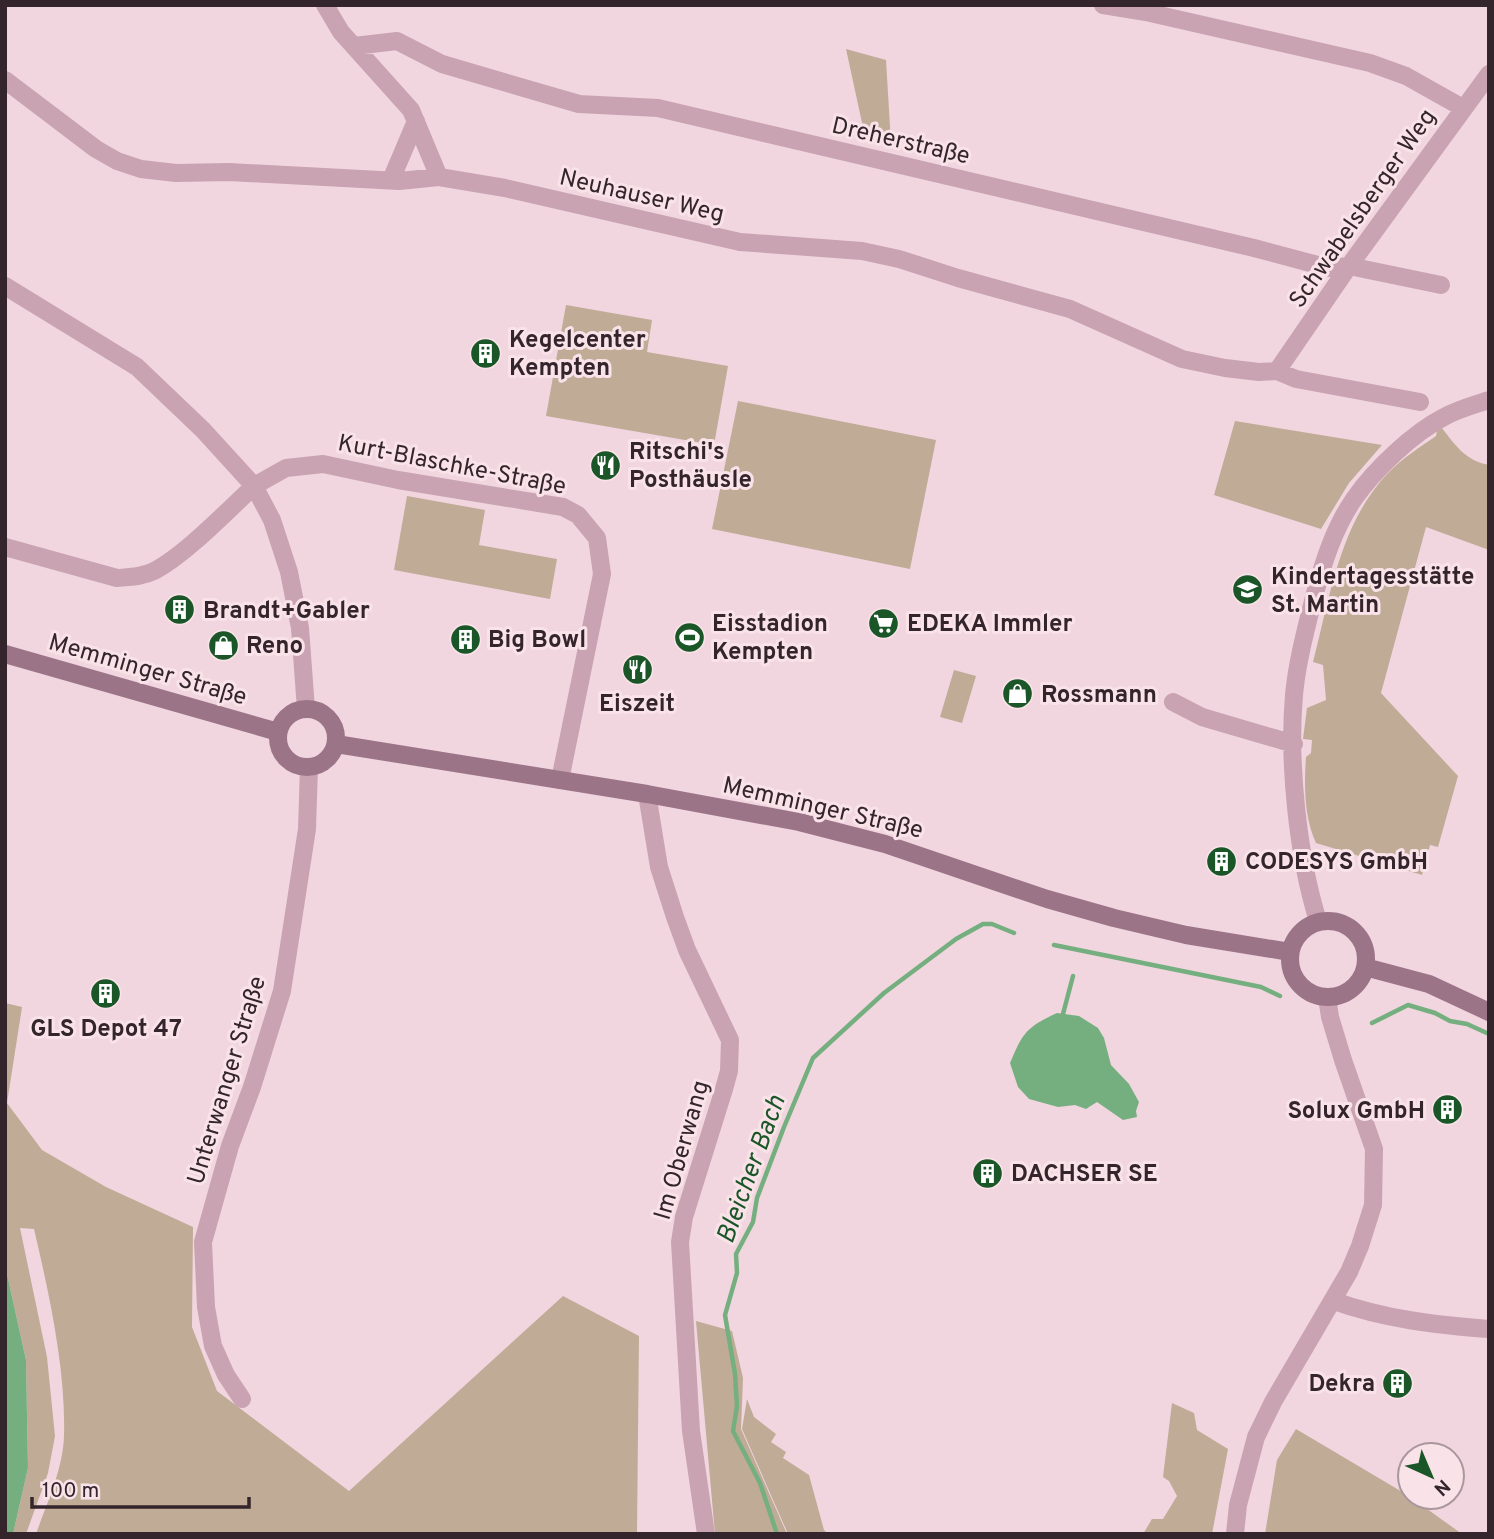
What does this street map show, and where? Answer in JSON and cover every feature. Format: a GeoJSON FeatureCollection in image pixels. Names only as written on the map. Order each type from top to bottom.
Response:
{"type":"FeatureCollection","features":[{"type":"Feature","properties":{"kind":"main road","name":"Memminger Straße"},"geometry":{"type":"LineString","coordinates":[[5,654],[278,732]]}},
{"type":"Feature","properties":{"kind":"main road"},"geometry":{"type":"LineString","coordinates":[[306,709],[319,712],[332,723],[336,731],[334,751],[323,762],[309,767],[294,764],[284,756],[278,739],[278,732],[289,716],[306,709]]}},
{"type":"Feature","properties":{"kind":"main road","name":"Memminger Straße"},"geometry":{"type":"LineString","coordinates":[[336,744],[647,794],[799,822],[885,844],[1047,899],[1114,918],[1186,935],[1290,952]]}},
{"type":"Feature","properties":{"kind":"main road"},"geometry":{"type":"LineString","coordinates":[[1331,920],[1355,931],[1366,954],[1360,979],[1351,989],[1340,995],[1314,995],[1294,978],[1290,965],[1290,952],[1300,933],[1318,921],[1331,920]]}},
{"type":"Feature","properties":{"kind":"main road"},"geometry":{"type":"LineString","coordinates":[[1365,967],[1429,984],[1489,1012]]}},
{"type":"Feature","properties":{"kind":"street"},"geometry":{"type":"LineString","coordinates":[[325,5],[341,32],[411,110],[439,177]]}},
{"type":"Feature","properties":{"kind":"street"},"geometry":{"type":"LineString","coordinates":[[1103,5],[1146,12],[1370,63],[1406,76],[1463,108]]}},
{"type":"Feature","properties":{"kind":"street","name":"Dreherstraße"},"geometry":{"type":"LineString","coordinates":[[354,46],[397,41],[442,64],[579,104],[658,108],[1243,245],[1329,268],[1349,266],[1441,285]]}},
{"type":"Feature","properties":{"kind":"street","name":"Schwabelsberger Weg"},"geometry":{"type":"LineString","coordinates":[[1277,371],[1349,266],[1489,74]]}},
{"type":"Feature","properties":{"kind":"street","name":"Neuhauser Weg"},"geometry":{"type":"LineString","coordinates":[[5,80],[96,149],[117,161],[141,169],[176,173],[229,172],[391,180],[439,177],[505,188],[740,242],[839,248],[899,259],[1070,309],[1182,359],[1226,369],[1277,371]]}},
{"type":"Feature","properties":{"kind":"street"},"geometry":{"type":"LineString","coordinates":[[391,180],[416,121]]}},
{"type":"Feature","properties":{"kind":"street"},"geometry":{"type":"LineString","coordinates":[[6,289],[137,367],[203,430],[254,486],[272,520],[289,572],[300,628],[306,709]]}},
{"type":"Feature","properties":{"kind":"street"},"geometry":{"type":"LineString","coordinates":[[1277,371],[1296,379],[1420,402]]}},
{"type":"Feature","properties":{"kind":"street"},"geometry":{"type":"LineString","coordinates":[[1318,921],[1303,862],[1294,744],[1294,696],[1304,637],[1333,537],[1353,500],[1373,475],[1400,449],[1444,417],[1489,400]]}},
{"type":"Feature","properties":{"kind":"street","name":"Kurt-Blaschke-Straße"},"geometry":{"type":"LineString","coordinates":[[5,547],[117,578],[135,577],[154,571],[173,558],[254,486],[286,468],[323,464],[398,480],[563,507],[579,515],[597,538],[602,574],[560,780]]}},
{"type":"Feature","properties":{"kind":"street"},"geometry":{"type":"LineString","coordinates":[[1173,702],[1202,717],[1294,744]]}},
{"type":"Feature","properties":{"kind":"street","name":"Unterwanger Straße"},"geometry":{"type":"LineString","coordinates":[[242,1399],[226,1375],[213,1346],[206,1307],[203,1242],[226,1158],[282,991],[307,829],[309,767]]}},
{"type":"Feature","properties":{"kind":"street","name":"Im Oberwang"},"geometry":{"type":"LineString","coordinates":[[647,794],[659,867],[675,917],[687,950],[730,1040],[729,1071],[684,1217],[680,1242],[691,1431],[706,1534]]}},
{"type":"Feature","properties":{"kind":"street"},"geometry":{"type":"LineString","coordinates":[[1235,1534],[1238,1505],[1256,1437],[1273,1402],[1334,1301],[1360,1246],[1374,1205],[1374,1149],[1330,1017],[1327,997]]}},
{"type":"Feature","properties":{"kind":"street"},"geometry":{"type":"LineString","coordinates":[[1334,1301],[1406,1320],[1489,1329]]}},
{"type":"Feature","properties":{"kind":"shaded area"},"geometry":{"type":"Polygon","coordinates":[[[846,49],[886,60],[891,143],[866,141],[846,49]]]}},
{"type":"Feature","properties":{"kind":"shaded area"},"geometry":{"type":"Polygon","coordinates":[[[566,305],[652,320],[647,352],[728,366],[714,445],[546,416],[566,305]]]}},
{"type":"Feature","properties":{"kind":"shaded area"},"geometry":{"type":"Polygon","coordinates":[[[738,401],[936,440],[910,569],[712,529],[738,401]]]}},
{"type":"Feature","properties":{"kind":"shaded area"},"geometry":{"type":"Polygon","coordinates":[[[1235,421],[1382,445],[1349,483],[1321,529],[1214,495],[1235,421]]]}},
{"type":"Feature","properties":{"kind":"shaded area"},"geometry":{"type":"Polygon","coordinates":[[[1442,428],[1467,456],[1489,465],[1489,550],[1426,527],[1381,693],[1458,776],[1438,847],[1430,845],[1422,875],[1316,843],[1309,823],[1305,790],[1306,757],[1311,753],[1312,740],[1303,739],[1307,708],[1326,700],[1323,665],[1313,662],[1339,561],[1348,537],[1372,492],[1389,472],[1436,436],[1437,431],[1442,428]]]}},
{"type":"Feature","properties":{"kind":"shaded area"},"geometry":{"type":"Polygon","coordinates":[[[407,496],[485,510],[479,545],[557,559],[550,599],[394,570],[407,496]]]}},
{"type":"Feature","properties":{"kind":"shaded area"},"geometry":{"type":"Polygon","coordinates":[[[954,670],[976,676],[962,723],[940,717],[954,670]]]}},
{"type":"Feature","properties":{"kind":"shaded area"},"geometry":{"type":"Polygon","coordinates":[[[5,1003],[22,1007],[7,1103],[42,1150],[106,1187],[193,1227],[192,1327],[217,1391],[349,1491],[563,1296],[639,1336],[637,1534],[36,1534],[61,1461],[64,1411],[55,1332],[34,1229],[20,1228],[47,1357],[55,1436],[48,1473],[26,1534],[13,1534],[28,1468],[26,1360],[5,1265],[5,1003]]]}},
{"type":"Feature","properties":{"kind":"shaded area"},"geometry":{"type":"Polygon","coordinates":[[[1057,1013],[1079,1016],[1098,1028],[1104,1038],[1111,1065],[1129,1084],[1139,1102],[1137,1117],[1123,1120],[1097,1102],[1086,1109],[1075,1105],[1058,1107],[1029,1099],[1018,1087],[1010,1063],[1019,1044],[1032,1027],[1057,1013]]]}},
{"type":"Feature","properties":{"kind":"shaded area"},"geometry":{"type":"Polygon","coordinates":[[[5,1265],[26,1360],[28,1468],[13,1534],[5,1534],[5,1265]]]}},
{"type":"Feature","properties":{"kind":"shaded area"},"geometry":{"type":"Polygon","coordinates":[[[696,1321],[732,1331],[743,1378],[741,1429],[787,1534],[715,1534],[696,1321]]]}},
{"type":"Feature","properties":{"kind":"shaded area"},"geometry":{"type":"Polygon","coordinates":[[[747,1399],[754,1417],[776,1434],[771,1442],[786,1452],[783,1458],[809,1475],[824,1530],[828,1534],[788,1534],[742,1429],[747,1399]]]}},
{"type":"Feature","properties":{"kind":"shaded area"},"geometry":{"type":"Polygon","coordinates":[[[1172,1403],[1194,1413],[1197,1430],[1228,1449],[1212,1534],[1143,1534],[1152,1519],[1163,1519],[1177,1496],[1169,1481],[1163,1477],[1172,1403]]]}},
{"type":"Feature","properties":{"kind":"shaded area"},"geometry":{"type":"Polygon","coordinates":[[[1296,1429],[1396,1488],[1396,1511],[1430,1511],[1462,1534],[1265,1534],[1277,1460],[1296,1429]]]}},
{"type":"Feature","properties":{"kind":"waterway","name":"Bleicher Bach"},"geometry":{"type":"LineString","coordinates":[[777,1534],[760,1483],[733,1431],[737,1406],[735,1374],[725,1315],[737,1273],[736,1254],[753,1222],[757,1198],[784,1127],[813,1058],[884,993],[956,939],[983,924],[992,924],[1014,933]]}},
{"type":"Feature","properties":{"kind":"waterway","name":"Bleicher Bach"},"geometry":{"type":"LineString","coordinates":[[1054,945],[1261,987],[1280,996]]}},
{"type":"Feature","properties":{"kind":"waterway"},"geometry":{"type":"LineString","coordinates":[[1063,1014],[1073,976]]}},
{"type":"Feature","properties":{"kind":"waterway","name":"Bleicher Bach"},"geometry":{"type":"LineString","coordinates":[[1372,1023],[1408,1005],[1489,1034]]}},
{"type":"Feature","properties":{"kind":"place","name":"Kegelcenter Kempten"},"geometry":{"type":"Point","coordinates":[486,353]}},
{"type":"Feature","properties":{"kind":"place","name":"Ritschi's Posthäusle"},"geometry":{"type":"Point","coordinates":[606,465]}},
{"type":"Feature","properties":{"kind":"place","name":"Kindertagesstätte St. Martin"},"geometry":{"type":"Point","coordinates":[1248,590]}},
{"type":"Feature","properties":{"kind":"place","name":"Brandt+Gabler"},"geometry":{"type":"Point","coordinates":[180,610]}},
{"type":"Feature","properties":{"kind":"place","name":"EDEKA Immler"},"geometry":{"type":"Point","coordinates":[884,623]}},
{"type":"Feature","properties":{"kind":"place","name":"Eisstadion Kempten"},"geometry":{"type":"Point","coordinates":[689,637]}},
{"type":"Feature","properties":{"kind":"place","name":"Big Bowl"},"geometry":{"type":"Point","coordinates":[465,639]}},
{"type":"Feature","properties":{"kind":"place","name":"Reno"},"geometry":{"type":"Point","coordinates":[223,645]}},
{"type":"Feature","properties":{"kind":"place","name":"Eiszeit"},"geometry":{"type":"Point","coordinates":[637,669]}},
{"type":"Feature","properties":{"kind":"place","name":"Rossmann"},"geometry":{"type":"Point","coordinates":[1018,694]}},
{"type":"Feature","properties":{"kind":"place","name":"CODESYS GmbH"},"geometry":{"type":"Point","coordinates":[1222,861]}},
{"type":"Feature","properties":{"kind":"place","name":"GLS Depot 47"},"geometry":{"type":"Point","coordinates":[106,994]}},
{"type":"Feature","properties":{"kind":"place","name":"Solux GmbH"},"geometry":{"type":"Point","coordinates":[1448,1110]}},
{"type":"Feature","properties":{"kind":"place","name":"DACHSER SE"},"geometry":{"type":"Point","coordinates":[988,1173]}},
{"type":"Feature","properties":{"kind":"place","name":"Dekra"},"geometry":{"type":"Point","coordinates":[1398,1383]}}]}
